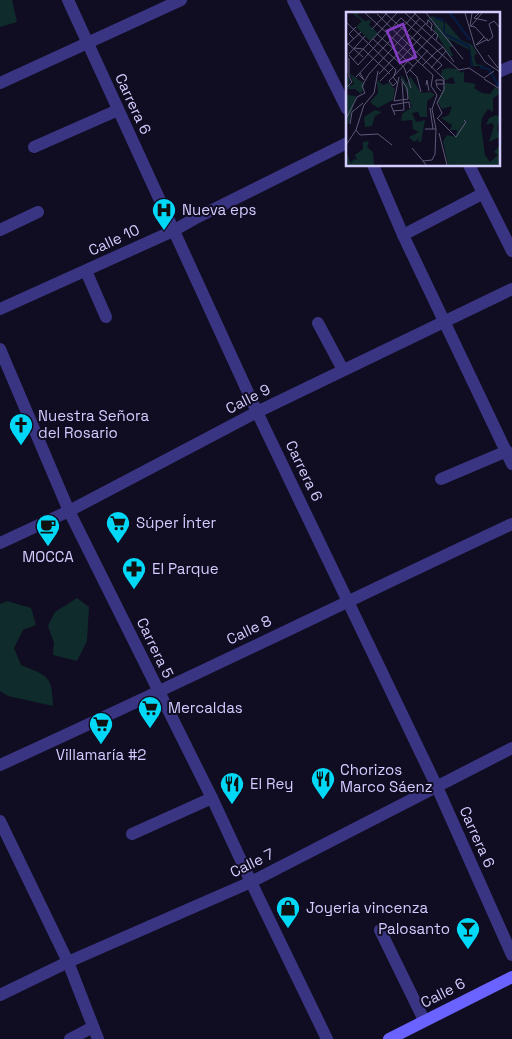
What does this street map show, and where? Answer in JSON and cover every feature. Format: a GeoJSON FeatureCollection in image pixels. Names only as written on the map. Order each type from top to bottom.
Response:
{"type":"FeatureCollection","features":[{"type":"Feature","properties":{"kind":"main road","name":"Calle 6"},"geometry":{"type":"LineString","coordinates":[[389,1039],[512,976]]}},
{"type":"Feature","properties":{"kind":"street","name":"Carrera 6"},"geometry":{"type":"LineString","coordinates":[[68,0],[257,412],[437,787],[512,955]]}},
{"type":"Feature","properties":{"kind":"street"},"geometry":{"type":"LineString","coordinates":[[0,83],[180,0]]}},
{"type":"Feature","properties":{"kind":"street"},"geometry":{"type":"LineString","coordinates":[[293,0],[346,107]]}},
{"type":"Feature","properties":{"kind":"street"},"geometry":{"type":"LineString","coordinates":[[500,71],[512,66]]}},
{"type":"Feature","properties":{"kind":"street"},"geometry":{"type":"LineString","coordinates":[[34,147],[118,110]]}},
{"type":"Feature","properties":{"kind":"street","name":"Calle 10"},"geometry":{"type":"LineString","coordinates":[[0,309],[174,231],[194,219],[346,143]]}},
{"type":"Feature","properties":{"kind":"street"},"geometry":{"type":"LineString","coordinates":[[372,166],[403,235],[512,464]]}},
{"type":"Feature","properties":{"kind":"street"},"geometry":{"type":"LineString","coordinates":[[469,166],[512,251]]}},
{"type":"Feature","properties":{"kind":"street"},"geometry":{"type":"LineString","coordinates":[[403,235],[482,194]]}},
{"type":"Feature","properties":{"kind":"street"},"geometry":{"type":"LineString","coordinates":[[0,230],[38,212]]}},
{"type":"Feature","properties":{"kind":"street"},"geometry":{"type":"LineString","coordinates":[[86,271],[106,317]]}},
{"type":"Feature","properties":{"kind":"street","name":"Calle 9"},"geometry":{"type":"LineString","coordinates":[[0,543],[69,511],[257,412],[445,323],[512,289]]}},
{"type":"Feature","properties":{"kind":"street"},"geometry":{"type":"LineString","coordinates":[[318,323],[343,370]]}},
{"type":"Feature","properties":{"kind":"street","name":"Carrera 5"},"geometry":{"type":"LineString","coordinates":[[0,349],[69,511],[212,798],[327,1039]]}},
{"type":"Feature","properties":{"kind":"street"},"geometry":{"type":"LineString","coordinates":[[441,479],[507,451]]}},
{"type":"Feature","properties":{"kind":"street","name":"Calle 8"},"geometry":{"type":"LineString","coordinates":[[0,766],[512,524]]}},
{"type":"Feature","properties":{"kind":"street","name":"Calle 7"},"geometry":{"type":"LineString","coordinates":[[0,995],[68,962],[251,882],[512,748]]}},
{"type":"Feature","properties":{"kind":"street"},"geometry":{"type":"LineString","coordinates":[[132,834],[212,798]]}},
{"type":"Feature","properties":{"kind":"street"},"geometry":{"type":"LineString","coordinates":[[0,821],[68,962],[96,1033],[70,1039]]}},
{"type":"Feature","properties":{"kind":"street"},"geometry":{"type":"LineString","coordinates":[[380,930],[424,1020]]}},
{"type":"Feature","properties":{"kind":"green space"},"geometry":{"type":"Polygon","coordinates":[[[0,0],[12,0],[17,22],[0,27],[0,0]]]}},
{"type":"Feature","properties":{"kind":"green space"},"geometry":{"type":"Polygon","coordinates":[[[77,598],[89,607],[87,641],[77,661],[53,655],[54,643],[48,626],[55,612],[77,598]]]}},
{"type":"Feature","properties":{"kind":"green space"},"geometry":{"type":"Polygon","coordinates":[[[7,601],[31,608],[36,625],[23,630],[14,648],[21,665],[43,675],[50,682],[53,706],[8,696],[0,691],[0,604],[7,601]]]}},
{"type":"Feature","properties":{"kind":"place","name":"Nueva eps"},"geometry":{"type":"Point","coordinates":[164,231]}},
{"type":"Feature","properties":{"kind":"place","name":"Nuestra Señora del Rosario"},"geometry":{"type":"Point","coordinates":[21,446]}},
{"type":"Feature","properties":{"kind":"place","name":"Súper Ínter"},"geometry":{"type":"Point","coordinates":[118,544]}},
{"type":"Feature","properties":{"kind":"place","name":"MOCCA"},"geometry":{"type":"Point","coordinates":[48,547]}},
{"type":"Feature","properties":{"kind":"place","name":"El Parque"},"geometry":{"type":"Point","coordinates":[134,590]}},
{"type":"Feature","properties":{"kind":"place","name":"Mercaldas"},"geometry":{"type":"Point","coordinates":[150,729]}},
{"type":"Feature","properties":{"kind":"place","name":"Villamaría #2"},"geometry":{"type":"Point","coordinates":[101,745]}},
{"type":"Feature","properties":{"kind":"place","name":"Chorizos Marco Sáenz"},"geometry":{"type":"Point","coordinates":[323,800]}},
{"type":"Feature","properties":{"kind":"place","name":"El Rey"},"geometry":{"type":"Point","coordinates":[232,805]}},
{"type":"Feature","properties":{"kind":"place","name":"Joyeria vincenza"},"geometry":{"type":"Point","coordinates":[288,929]}},
{"type":"Feature","properties":{"kind":"place","name":"Palosanto"},"geometry":{"type":"Point","coordinates":[468,950]}}]}
